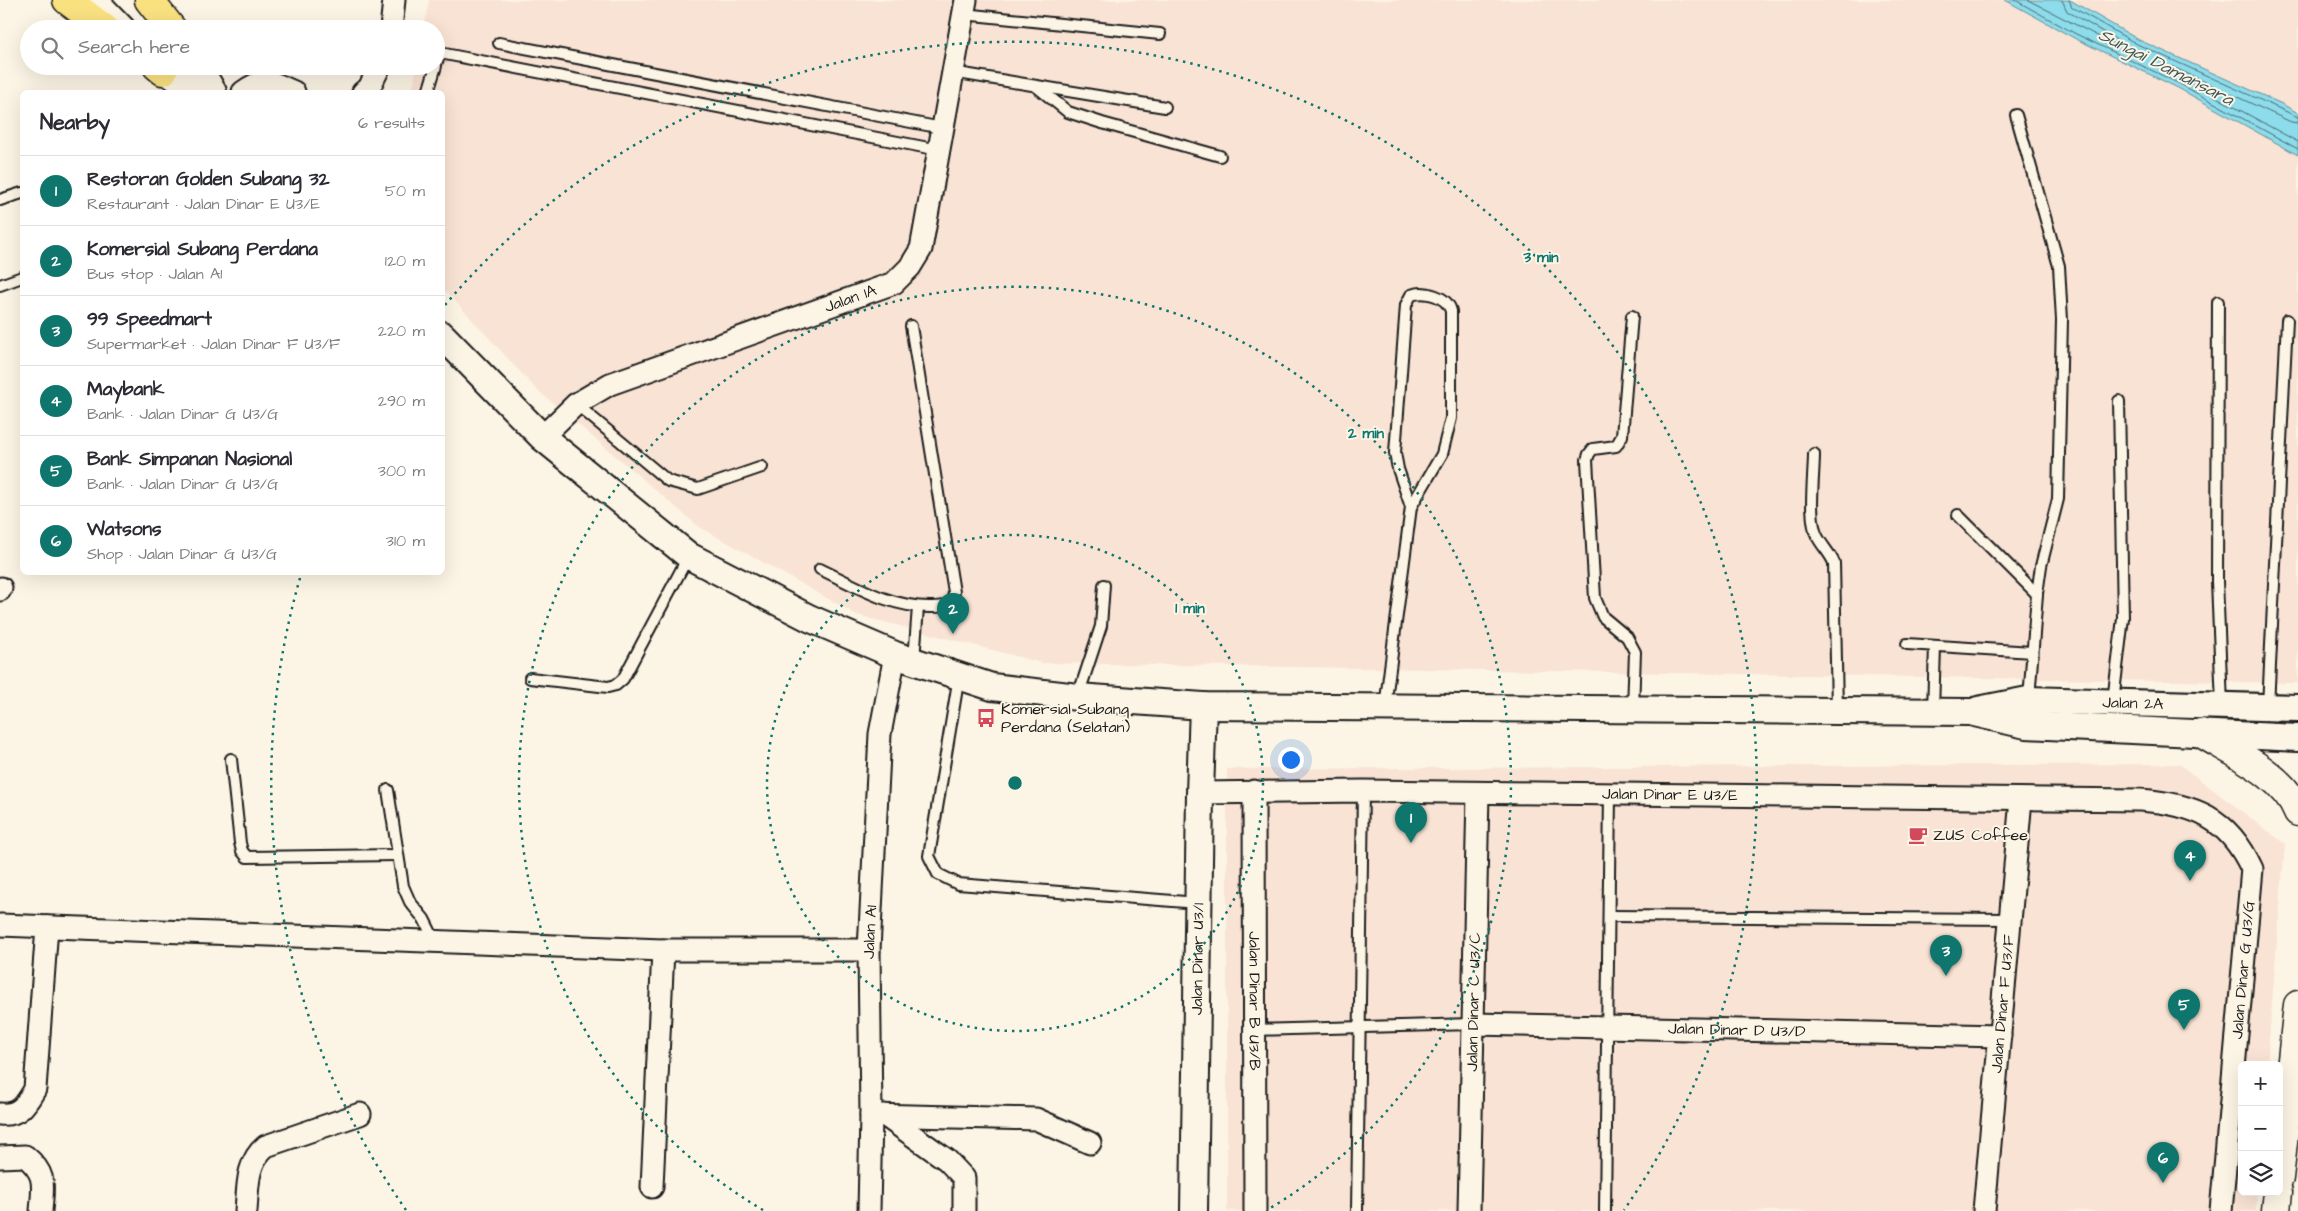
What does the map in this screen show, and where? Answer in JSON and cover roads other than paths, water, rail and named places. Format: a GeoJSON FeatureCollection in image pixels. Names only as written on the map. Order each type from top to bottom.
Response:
{"type":"FeatureCollection","features":[{"type":"Feature","properties":{"kind":"main road"},"geometry":{"type":"LineString","coordinates":[[67,0],[93,20]]}},
{"type":"Feature","properties":{"kind":"main road"},"geometry":{"type":"LineString","coordinates":[[149,0],[165,20]]}},
{"type":"Feature","properties":{"kind":"main road"},"geometry":{"type":"LineString","coordinates":[[2201,734],[2266,774],[2295,805],[2298,812]]}},
{"type":"Feature","properties":{"kind":"main road"},"geometry":{"type":"LineString","coordinates":[[2282,1151],[2298,1005]]}},
{"type":"Feature","properties":{"kind":"main road"},"geometry":{"type":"LineString","coordinates":[[2276,1211],[2278,1196]]}},
{"type":"Feature","properties":{"kind":"street"},"geometry":{"type":"LineString","coordinates":[[94,0],[113,20]]}},
{"type":"Feature","properties":{"kind":"street"},"geometry":{"type":"LineString","coordinates":[[139,0],[160,20]]}},
{"type":"Feature","properties":{"kind":"street"},"geometry":{"type":"LineString","coordinates":[[392,20],[394,0]]}},
{"type":"Feature","properties":{"kind":"street","name":"Jalan 1A"},"geometry":{"type":"LineString","coordinates":[[542,437],[576,404],[610,384],[894,283],[910,267],[921,249],[964,7]]}},
{"type":"Feature","properties":{"kind":"street"},"geometry":{"type":"LineString","coordinates":[[171,75],[194,90]]}},
{"type":"Feature","properties":{"kind":"street"},"geometry":{"type":"LineString","coordinates":[[203,75],[212,90]]}},
{"type":"Feature","properties":{"kind":"street"},"geometry":{"type":"LineString","coordinates":[[368,90],[376,75]]}},
{"type":"Feature","properties":{"kind":"street"},"geometry":{"type":"LineString","coordinates":[[246,90],[257,82],[265,82],[288,90]]}},
{"type":"Feature","properties":{"kind":"street"},"geometry":{"type":"LineString","coordinates":[[445,338],[542,437],[689,556],[809,618],[904,658],[992,687],[1078,697],[1203,706],[1970,712],[2026,725],[2298,738]]}},
{"type":"Feature","properties":{"kind":"street","name":"Jalan A1"},"geometry":{"type":"LineString","coordinates":[[869,1211],[878,1115],[869,950],[880,734],[904,658]]}},
{"type":"Feature","properties":{"kind":"street","name":"Jalan 2A"},"geometry":{"type":"LineString","coordinates":[[1970,712],[2028,700],[2298,708]]}},
{"type":"Feature","properties":{"kind":"street","name":"Jalan Dinar U3/1"},"geometry":{"type":"LineString","coordinates":[[1194,1211],[1203,706]]}},
{"type":"Feature","properties":{"kind":"street","name":"Jalan Dinar B U3/B"},"geometry":{"type":"LineString","coordinates":[[1254,791],[1255,1211]]}},
{"type":"Feature","properties":{"kind":"street","name":"Jalan Dinar E U3/E"},"geometry":{"type":"LineString","coordinates":[[1200,793],[1363,791],[2140,800]]}},
{"type":"Feature","properties":{"kind":"street","name":"Jalan Dinar C U3/C"},"geometry":{"type":"LineString","coordinates":[[1469,1211],[1478,793]]}},
{"type":"Feature","properties":{"kind":"street","name":"Jalan Dinar F U3/F"},"geometry":{"type":"LineString","coordinates":[[1984,1211],[2021,799]]}},
{"type":"Feature","properties":{"kind":"street","name":"Jalan Dinar G U3/G"},"geometry":{"type":"LineString","coordinates":[[2140,800],[2171,802],[2199,811],[2225,830],[2242,848],[2252,868],[2221,1211]]}},
{"type":"Feature","properties":{"kind":"street"},"geometry":{"type":"LineString","coordinates":[[0,925],[663,950],[869,950]]}},
{"type":"Feature","properties":{"kind":"street"},"geometry":{"type":"LineString","coordinates":[[0,1114],[10,1115],[23,1109],[35,1089],[47,927]]}},
{"type":"Feature","properties":{"kind":"street"},"geometry":{"type":"LineString","coordinates":[[652,1187],[663,950]]}},
{"type":"Feature","properties":{"kind":"street","name":"Jalan Dinar D U3/D"},"geometry":{"type":"LineString","coordinates":[[1473,1024],[2000,1036]]}},
{"type":"Feature","properties":{"kind":"street"},"geometry":{"type":"LineString","coordinates":[[246,1211],[248,1178],[256,1154],[266,1146],[360,1114]]}},
{"type":"Feature","properties":{"kind":"street"},"geometry":{"type":"LineString","coordinates":[[878,1115],[1036,1120],[1090,1143]]}},
{"type":"Feature","properties":{"kind":"street"},"geometry":{"type":"LineString","coordinates":[[878,1115],[947,1160],[964,1178],[964,1211]]}},
{"type":"Feature","properties":{"kind":"street"},"geometry":{"type":"LineString","coordinates":[[0,1157],[25,1156],[37,1166],[44,1181],[41,1211]]}},
{"type":"Feature","properties":{"kind":"lane"},"geometry":{"type":"LineString","coordinates":[[964,7],[1160,34]]}},
{"type":"Feature","properties":{"kind":"lane"},"geometry":{"type":"LineString","coordinates":[[499,43],[942,128]]}},
{"type":"Feature","properties":{"kind":"lane"},"geometry":{"type":"LineString","coordinates":[[445,54],[939,150]]}},
{"type":"Feature","properties":{"kind":"lane"},"geometry":{"type":"LineString","coordinates":[[952,72],[1166,107]]}},
{"type":"Feature","properties":{"kind":"lane"},"geometry":{"type":"LineString","coordinates":[[429,89],[433,75]]}},
{"type":"Feature","properties":{"kind":"lane"},"geometry":{"type":"LineString","coordinates":[[1036,86],[1068,112],[1102,124],[1220,156]]}},
{"type":"Feature","properties":{"kind":"lane"},"geometry":{"type":"LineString","coordinates":[[2016,115],[2059,266],[2062,320],[2058,499],[2041,566],[2028,700]]}},
{"type":"Feature","properties":{"kind":"lane"},"geometry":{"type":"LineString","coordinates":[[0,200],[20,194]]}},
{"type":"Feature","properties":{"kind":"lane"},"geometry":{"type":"LineString","coordinates":[[0,286],[20,278]]}},
{"type":"Feature","properties":{"kind":"lane"},"geometry":{"type":"LineString","coordinates":[[1385,708],[1411,507],[1442,454],[1451,418],[1452,311],[1450,304],[1444,300],[1435,296],[1417,293],[1411,295],[1406,305],[1395,453],[1398,469],[1411,507]]}},
{"type":"Feature","properties":{"kind":"lane"},"geometry":{"type":"LineString","coordinates":[[2218,302],[2217,581],[2222,706]]}},
{"type":"Feature","properties":{"kind":"lane"},"geometry":{"type":"LineString","coordinates":[[1632,316],[1622,436],[1616,446],[1593,449],[1587,460],[1595,598],[1603,617],[1627,636],[1635,652],[1633,710]]}},
{"type":"Feature","properties":{"kind":"lane"},"geometry":{"type":"LineString","coordinates":[[2268,707],[2287,320]]}},
{"type":"Feature","properties":{"kind":"lane"},"geometry":{"type":"LineString","coordinates":[[820,569],[870,594],[896,603],[918,607],[942,607],[954,599],[911,326]]}},
{"type":"Feature","properties":{"kind":"lane"},"geometry":{"type":"LineString","coordinates":[[2113,702],[2122,618],[2119,401]]}},
{"type":"Feature","properties":{"kind":"lane"},"geometry":{"type":"LineString","coordinates":[[576,404],[668,481],[698,489],[762,467]]}},
{"type":"Feature","properties":{"kind":"lane"},"geometry":{"type":"LineString","coordinates":[[1814,454],[1813,523],[1818,537],[1834,563],[1837,711]]}},
{"type":"Feature","properties":{"kind":"lane"},"geometry":{"type":"LineString","coordinates":[[1958,515],[2037,594]]}},
{"type":"Feature","properties":{"kind":"lane"},"geometry":{"type":"LineString","coordinates":[[530,678],[608,687],[616,685],[623,679],[689,556]]}},
{"type":"Feature","properties":{"kind":"lane"},"geometry":{"type":"LineString","coordinates":[[1078,697],[1101,626],[1104,586]]}},
{"type":"Feature","properties":{"kind":"lane"},"geometry":{"type":"LineString","coordinates":[[904,658],[918,607]]}},
{"type":"Feature","properties":{"kind":"lane"},"geometry":{"type":"LineString","coordinates":[[1906,644],[2032,652]]}},
{"type":"Feature","properties":{"kind":"lane"},"geometry":{"type":"LineString","coordinates":[[1933,712],[1935,646]]}},
{"type":"Feature","properties":{"kind":"lane"},"geometry":{"type":"LineString","coordinates":[[960,676],[929,856],[938,874],[958,884],[1199,904]]}},
{"type":"Feature","properties":{"kind":"lane"},"geometry":{"type":"LineString","coordinates":[[231,758],[240,843],[242,851],[247,857],[397,855]]}},
{"type":"Feature","properties":{"kind":"lane"},"geometry":{"type":"LineString","coordinates":[[388,790],[403,886],[410,902],[424,919],[435,941]]}},
{"type":"Feature","properties":{"kind":"lane"},"geometry":{"type":"LineString","coordinates":[[1357,1211],[1363,791]]}},
{"type":"Feature","properties":{"kind":"lane"},"geometry":{"type":"LineString","coordinates":[[1605,1211],[1610,794]]}},
{"type":"Feature","properties":{"kind":"lane"},"geometry":{"type":"LineString","coordinates":[[1609,916],[2010,919]]}},
{"type":"Feature","properties":{"kind":"lane"},"geometry":{"type":"LineString","coordinates":[[1254,1030],[1473,1024]]}},
{"type":"Feature","properties":{"kind":"water","name":"Sungai Damansara"},"geometry":{"type":"Polygon","coordinates":[[[2005,0],[2070,0],[2139,40],[2282,104],[2298,113],[2298,155],[2178,88],[2074,38],[2005,0]]]}},
{"type":"Feature","properties":{"kind":"place","name":"Komersial Subang Perdana"},"geometry":{"type":"Point","coordinates":[953,634]}},
{"type":"Feature","properties":{"kind":"place","name":"Komersial Subang Perdana (Selatan)"},"geometry":{"type":"Point","coordinates":[986,718]}},
{"type":"Feature","properties":{"kind":"place","name":"ZUS Coffee"},"geometry":{"type":"Point","coordinates":[1918,835]}},
{"type":"Feature","properties":{"kind":"place","name":"Restoran Golden Subang 32"},"geometry":{"type":"Point","coordinates":[1411,843]}},
{"type":"Feature","properties":{"kind":"place","name":"Maybank"},"geometry":{"type":"Point","coordinates":[2190,881]}},
{"type":"Feature","properties":{"kind":"place","name":"99 Speedmart"},"geometry":{"type":"Point","coordinates":[1946,976]}},
{"type":"Feature","properties":{"kind":"place","name":"Bank Simpanan Nasional"},"geometry":{"type":"Point","coordinates":[2184,1030]}},
{"type":"Feature","properties":{"kind":"place","name":"Watsons"},"geometry":{"type":"Point","coordinates":[2163,1183]}}]}
